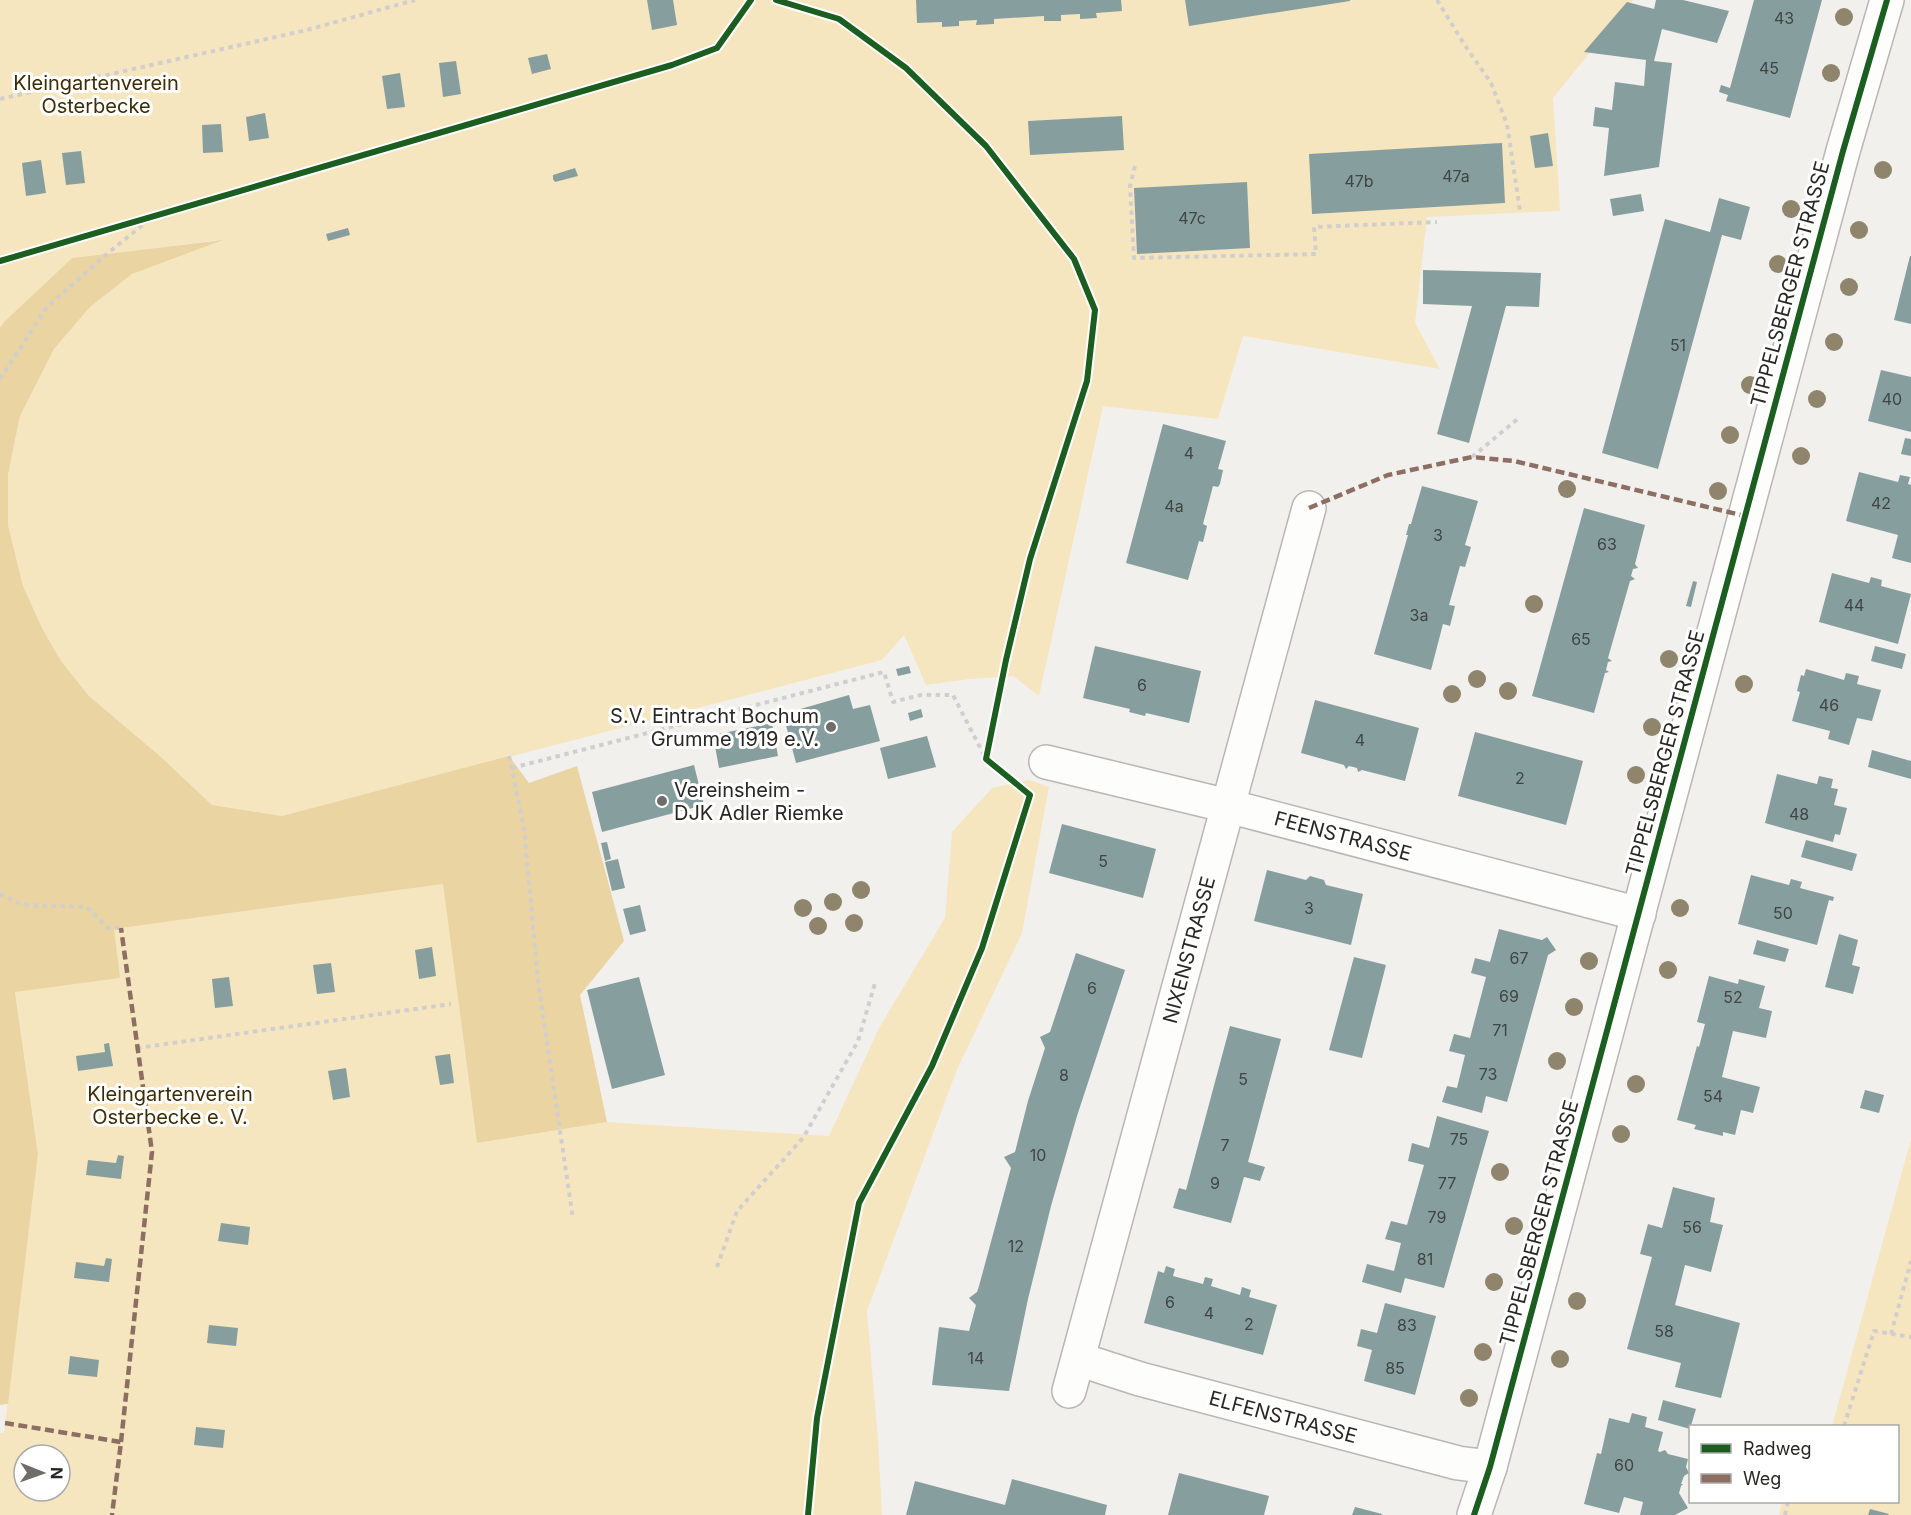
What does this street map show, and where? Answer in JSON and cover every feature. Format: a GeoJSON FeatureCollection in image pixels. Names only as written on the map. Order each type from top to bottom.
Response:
{"type":"FeatureCollection","features":[{"type":"Feature","properties":{"kind":"street","name":"TIPPELSBERGER STRASSE"},"geometry":{"type":"LineString","coordinates":[[1474,1515],[1490,1467],[1843,151],[1887,0]]}},
{"type":"Feature","properties":{"kind":"street","name":"NIXENSTRASSE"},"geometry":{"type":"LineString","coordinates":[[1069,1391],[1309,508]]}},
{"type":"Feature","properties":{"kind":"street","name":"FEENSTRASSE"},"geometry":{"type":"LineString","coordinates":[[1046,762],[1228,806],[1639,914]]}},
{"type":"Feature","properties":{"kind":"street","name":"ELFENSTRASSE"},"geometry":{"type":"LineString","coordinates":[[1078,1359],[1140,1379],[1458,1463],[1490,1467]]}},
{"type":"Feature","properties":{"kind":"path"},"geometry":{"type":"LineString","coordinates":[[0,99],[307,30],[415,0]]}},
{"type":"Feature","properties":{"kind":"path"},"geometry":{"type":"LineString","coordinates":[[1437,0],[1491,83],[1507,124],[1520,211]]}},
{"type":"Feature","properties":{"kind":"path"},"geometry":{"type":"LineString","coordinates":[[1135,166],[1130,186],[1134,258],[1316,254],[1314,227],[1437,222]]}},
{"type":"Feature","properties":{"kind":"path"},"geometry":{"type":"LineString","coordinates":[[0,379],[46,307],[155,215]]}},
{"type":"Feature","properties":{"kind":"path"},"geometry":{"type":"LineString","coordinates":[[1472,458],[1520,417]]}},
{"type":"Feature","properties":{"kind":"path"},"geometry":{"type":"LineString","coordinates":[[512,768],[884,672],[894,702],[921,695],[953,695],[986,759]]}},
{"type":"Feature","properties":{"kind":"path"},"geometry":{"type":"LineString","coordinates":[[509,756],[524,828],[538,981],[573,1219]]}},
{"type":"Feature","properties":{"kind":"path"},"geometry":{"type":"LineString","coordinates":[[0,894],[23,905],[87,907],[108,928],[121,928]]}},
{"type":"Feature","properties":{"kind":"path"},"geometry":{"type":"LineString","coordinates":[[717,1267],[737,1211],[803,1138],[858,1041],[875,983]]}},
{"type":"Feature","properties":{"kind":"path"},"geometry":{"type":"LineString","coordinates":[[137,1048],[451,1004]]}},
{"type":"Feature","properties":{"kind":"path"},"geometry":{"type":"LineString","coordinates":[[1891,1334],[1911,1261]]}},
{"type":"Feature","properties":{"kind":"path"},"geometry":{"type":"LineString","coordinates":[[1844,1425],[1874,1331],[1911,1337]]}},
{"type":"Feature","properties":{"kind":"green space","name":"Kleingartenverein Osterbecke"},"geometry":{"type":"Polygon","coordinates":[[[0,0],[1633,0],[1553,98],[1560,211],[1427,217],[1415,323],[1440,369],[1243,336],[1218,419],[1103,406],[1039,696],[1013,676],[926,685],[904,635],[882,660],[282,816],[212,805],[161,757],[89,696],[61,661],[42,628],[23,586],[8,525],[8,476],[20,416],[54,349],[90,307],[132,274],[219,240],[72,258],[0,328],[0,0]]]}},
{"type":"Feature","properties":{"kind":"green space","name":"Kleingartenverein Osterbecke e. V."},"geometry":{"type":"Polygon","coordinates":[[[1029,780],[1049,787],[1022,933],[956,1072],[867,1311],[882,1515],[0,1515],[0,1433],[4,1433],[38,1154],[15,991],[119,978],[113,929],[443,884],[477,1143],[607,1122],[829,1136],[879,1028],[945,918],[952,832],[992,788],[1029,780]]]}},
{"type":"Feature","properties":{"kind":"green space"},"geometry":{"type":"Polygon","coordinates":[[[1911,1139],[1911,1515],[1779,1515],[1782,1503],[1899,1503],[1899,1425],[1832,1425],[1911,1139]]]}},
{"type":"Feature","properties":{"kind":"shaded area"},"geometry":{"type":"Polygon","coordinates":[[[223,240],[132,274],[90,307],[54,349],[20,416],[8,475],[8,525],[23,586],[42,628],[61,661],[89,696],[161,757],[212,805],[282,816],[509,756],[529,783],[577,766],[624,941],[580,995],[607,1122],[477,1143],[443,884],[114,929],[120,978],[15,992],[38,1154],[8,1404],[0,1405],[0,328],[72,258],[223,240]]]}},
{"type":"Feature","properties":{"kind":"building"},"geometry":{"type":"Polygon","coordinates":[[[647,0],[673,0],[677,25],[652,30],[647,0]]]}},
{"type":"Feature","properties":{"kind":"building"},"geometry":{"type":"Polygon","coordinates":[[[916,0],[1121,0],[1122,11],[1096,13],[1097,18],[1080,19],[1080,14],[1061,15],[1061,21],[1044,21],[1044,16],[994,19],[994,24],[976,25],[977,20],[959,21],[959,26],[942,27],[942,22],[917,23],[916,0]]]}},
{"type":"Feature","properties":{"kind":"building"},"geometry":{"type":"Polygon","coordinates":[[[1185,0],[1350,0],[1350,1],[1189,26],[1185,0]]]}},
{"type":"Feature","properties":{"kind":"building"},"geometry":{"type":"Polygon","coordinates":[[[1656,0],[1683,0],[1729,11],[1717,43],[1662,29],[1654,61],[1672,63],[1659,167],[1604,176],[1609,128],[1593,126],[1595,107],[1612,110],[1615,82],[1644,86],[1646,60],[1584,52],[1627,2],[1654,9],[1656,0]]]}},
{"type":"Feature","properties":{"kind":"building"},"geometry":{"type":"Polygon","coordinates":[[[1754,0],[1822,0],[1790,118],[1726,101],[1728,95],[1719,92],[1721,85],[1730,88],[1754,0]]]}},
{"type":"Feature","properties":{"kind":"building"},"geometry":{"type":"Polygon","coordinates":[[[547,54],[551,69],[532,74],[528,58],[547,54]]]}},
{"type":"Feature","properties":{"kind":"building"},"geometry":{"type":"Polygon","coordinates":[[[456,61],[461,94],[443,97],[439,63],[456,61]]]}},
{"type":"Feature","properties":{"kind":"building"},"geometry":{"type":"Polygon","coordinates":[[[400,73],[405,107],[387,109],[382,76],[400,73]]]}},
{"type":"Feature","properties":{"kind":"building"},"geometry":{"type":"Polygon","coordinates":[[[265,113],[269,138],[249,141],[246,117],[265,113]]]}},
{"type":"Feature","properties":{"kind":"building"},"geometry":{"type":"Polygon","coordinates":[[[1122,116],[1124,150],[1030,155],[1028,121],[1122,116]]]}},
{"type":"Feature","properties":{"kind":"building"},"geometry":{"type":"Polygon","coordinates":[[[221,124],[223,152],[203,153],[202,125],[221,124]]]}},
{"type":"Feature","properties":{"kind":"building"},"geometry":{"type":"Polygon","coordinates":[[[1548,133],[1553,166],[1535,168],[1530,136],[1548,133]]]}},
{"type":"Feature","properties":{"kind":"building"},"geometry":{"type":"Polygon","coordinates":[[[1502,143],[1505,203],[1312,214],[1309,154],[1502,143]]]}},
{"type":"Feature","properties":{"kind":"building"},"geometry":{"type":"Polygon","coordinates":[[[81,151],[85,183],[66,185],[62,153],[81,151]]]}},
{"type":"Feature","properties":{"kind":"building"},"geometry":{"type":"Polygon","coordinates":[[[41,160],[46,193],[26,196],[22,163],[41,160]]]}},
{"type":"Feature","properties":{"kind":"building"},"geometry":{"type":"Polygon","coordinates":[[[575,168],[578,176],[555,182],[553,179],[553,175],[575,168]]]}},
{"type":"Feature","properties":{"kind":"building"},"geometry":{"type":"Polygon","coordinates":[[[1247,182],[1250,248],[1137,254],[1134,188],[1247,182]]]}},
{"type":"Feature","properties":{"kind":"building"},"geometry":{"type":"Polygon","coordinates":[[[1641,194],[1644,211],[1613,216],[1610,199],[1641,194]]]}},
{"type":"Feature","properties":{"kind":"building"},"geometry":{"type":"Polygon","coordinates":[[[1719,198],[1750,207],[1741,240],[1722,235],[1658,469],[1602,453],[1665,219],[1710,232],[1719,198]]]}},
{"type":"Feature","properties":{"kind":"building"},"geometry":{"type":"Polygon","coordinates":[[[348,228],[350,235],[328,241],[326,234],[348,228]]]}},
{"type":"Feature","properties":{"kind":"building"},"geometry":{"type":"Polygon","coordinates":[[[1911,256],[1911,324],[1894,320],[1911,256]]]}},
{"type":"Feature","properties":{"kind":"building"},"geometry":{"type":"Polygon","coordinates":[[[1423,270],[1541,273],[1539,307],[1506,306],[1469,443],[1437,434],[1472,306],[1423,304],[1423,270]]]}},
{"type":"Feature","properties":{"kind":"building"},"geometry":{"type":"Polygon","coordinates":[[[1881,370],[1911,377],[1911,432],[1868,421],[1881,370]]]}},
{"type":"Feature","properties":{"kind":"building"},"geometry":{"type":"Polygon","coordinates":[[[1163,424],[1226,441],[1218,469],[1223,470],[1220,484],[1218,487],[1213,486],[1203,524],[1207,526],[1203,542],[1199,541],[1188,580],[1126,563],[1163,424]]]}},
{"type":"Feature","properties":{"kind":"building"},"geometry":{"type":"Polygon","coordinates":[[[1905,438],[1911,439],[1911,456],[1901,454],[1905,438]]]}},
{"type":"Feature","properties":{"kind":"building"},"geometry":{"type":"Polygon","coordinates":[[[1859,472],[1898,482],[1900,475],[1910,477],[1908,484],[1911,485],[1911,563],[1892,558],[1898,535],[1846,521],[1859,472]]]}},
{"type":"Feature","properties":{"kind":"building"},"geometry":{"type":"Polygon","coordinates":[[[1422,486],[1478,501],[1465,545],[1471,547],[1465,567],[1460,566],[1449,605],[1455,606],[1450,626],[1443,624],[1431,670],[1374,654],[1408,535],[1406,535],[1409,524],[1411,524],[1422,486]]]}},
{"type":"Feature","properties":{"kind":"building"},"geometry":{"type":"Polygon","coordinates":[[[1584,508],[1645,525],[1635,564],[1638,568],[1633,569],[1631,576],[1635,579],[1630,581],[1608,658],[1612,661],[1608,662],[1606,670],[1609,672],[1605,673],[1594,713],[1532,696],[1584,508]]]}},
{"type":"Feature","properties":{"kind":"building"},"geometry":{"type":"Polygon","coordinates":[[[1832,573],[1869,583],[1871,577],[1882,580],[1881,586],[1911,594],[1898,644],[1819,622],[1832,573]]]}},
{"type":"Feature","properties":{"kind":"building"},"geometry":{"type":"Polygon","coordinates":[[[1693,581],[1697,582],[1691,607],[1686,606],[1693,581]]]}},
{"type":"Feature","properties":{"kind":"building"},"geometry":{"type":"Polygon","coordinates":[[[1095,646],[1201,671],[1189,723],[1146,713],[1145,716],[1129,712],[1130,709],[1083,698],[1095,646]]]}},
{"type":"Feature","properties":{"kind":"building"},"geometry":{"type":"Polygon","coordinates":[[[1875,646],[1906,654],[1902,669],[1871,661],[1875,646]]]}},
{"type":"Feature","properties":{"kind":"building"},"geometry":{"type":"Polygon","coordinates":[[[909,666],[911,673],[898,676],[896,669],[909,666]]]}},
{"type":"Feature","properties":{"kind":"building"},"geometry":{"type":"Polygon","coordinates":[[[1806,669],[1844,680],[1846,673],[1859,676],[1857,684],[1881,690],[1872,721],[1857,718],[1849,745],[1828,739],[1830,731],[1792,721],[1800,692],[1797,691],[1801,675],[1804,676],[1806,669]]]}},
{"type":"Feature","properties":{"kind":"building","name":"S.V. Eintracht Bochum Grumme 1919 e.V."},"geometry":{"type":"Polygon","coordinates":[[[849,695],[853,709],[870,705],[880,741],[796,763],[783,714],[849,695]]]}},
{"type":"Feature","properties":{"kind":"building"},"geometry":{"type":"Polygon","coordinates":[[[1315,700],[1419,728],[1405,781],[1362,770],[1358,772],[1357,768],[1349,766],[1346,769],[1344,765],[1301,753],[1315,700]]]}},
{"type":"Feature","properties":{"kind":"building"},"geometry":{"type":"Polygon","coordinates":[[[921,709],[923,717],[910,721],[908,713],[921,709]]]}},
{"type":"Feature","properties":{"kind":"building"},"geometry":{"type":"Polygon","coordinates":[[[772,723],[778,756],[719,768],[713,735],[772,723]]]}},
{"type":"Feature","properties":{"kind":"building"},"geometry":{"type":"Polygon","coordinates":[[[1475,732],[1583,761],[1566,825],[1458,796],[1475,732]]]}},
{"type":"Feature","properties":{"kind":"building"},"geometry":{"type":"Polygon","coordinates":[[[927,736],[936,767],[888,779],[880,748],[927,736]]]}},
{"type":"Feature","properties":{"kind":"building"},"geometry":{"type":"Polygon","coordinates":[[[1872,750],[1911,761],[1911,779],[1868,767],[1872,750]]]}},
{"type":"Feature","properties":{"kind":"building"},"geometry":{"type":"Polygon","coordinates":[[[694,765],[704,805],[602,832],[592,792],[694,765]]]}},
{"type":"Feature","properties":{"kind":"building"},"geometry":{"type":"Polygon","coordinates":[[[1777,774],[1817,784],[1819,776],[1833,779],[1831,788],[1838,789],[1834,805],[1847,808],[1840,835],[1835,834],[1833,842],[1765,823],[1777,774]]]}},
{"type":"Feature","properties":{"kind":"building"},"geometry":{"type":"Polygon","coordinates":[[[1062,824],[1156,849],[1143,898],[1049,873],[1062,824]]]}},
{"type":"Feature","properties":{"kind":"building"},"geometry":{"type":"Polygon","coordinates":[[[1806,840],[1857,854],[1852,871],[1801,857],[1806,840]]]}},
{"type":"Feature","properties":{"kind":"building"},"geometry":{"type":"Polygon","coordinates":[[[607,842],[611,859],[605,861],[601,843],[607,842]]]}},
{"type":"Feature","properties":{"kind":"building"},"geometry":{"type":"Polygon","coordinates":[[[618,859],[625,888],[612,891],[605,862],[618,859]]]}},
{"type":"Feature","properties":{"kind":"building"},"geometry":{"type":"Polygon","coordinates":[[[1267,870],[1306,880],[1310,876],[1324,880],[1326,885],[1363,894],[1351,945],[1254,921],[1267,870]]]}},
{"type":"Feature","properties":{"kind":"building"},"geometry":{"type":"Polygon","coordinates":[[[1751,875],[1789,885],[1791,879],[1802,882],[1800,888],[1834,897],[1833,901],[1829,900],[1817,945],[1738,924],[1751,875]]]}},
{"type":"Feature","properties":{"kind":"building"},"geometry":{"type":"Polygon","coordinates":[[[640,905],[646,931],[630,935],[623,909],[640,905]]]}},
{"type":"Feature","properties":{"kind":"building"},"geometry":{"type":"Polygon","coordinates":[[[1499,929],[1542,940],[1547,937],[1556,950],[1548,955],[1507,1102],[1486,1096],[1482,1113],[1442,1102],[1447,1086],[1457,1088],[1465,1055],[1449,1051],[1454,1034],[1470,1038],[1486,977],[1471,973],[1475,958],[1490,962],[1499,929]]]}},
{"type":"Feature","properties":{"kind":"building"},"geometry":{"type":"Polygon","coordinates":[[[1839,934],[1858,940],[1852,965],[1860,967],[1853,994],[1825,987],[1839,934]]]}},
{"type":"Feature","properties":{"kind":"building"},"geometry":{"type":"Polygon","coordinates":[[[1757,940],[1789,949],[1785,962],[1753,954],[1757,940]]]}},
{"type":"Feature","properties":{"kind":"building"},"geometry":{"type":"Polygon","coordinates":[[[432,947],[436,976],[419,979],[415,950],[432,947]]]}},
{"type":"Feature","properties":{"kind":"building"},"geometry":{"type":"Polygon","coordinates":[[[1076,953],[1125,970],[1077,1116],[1051,1206],[1028,1299],[1009,1391],[932,1385],[939,1327],[969,1331],[976,1305],[969,1298],[977,1292],[979,1286],[1011,1168],[1004,1157],[1015,1152],[1045,1048],[1040,1037],[1050,1032],[1076,953]]]}},
{"type":"Feature","properties":{"kind":"building"},"geometry":{"type":"Polygon","coordinates":[[[1354,957],[1386,965],[1362,1058],[1329,1050],[1354,957]]]}},
{"type":"Feature","properties":{"kind":"building"},"geometry":{"type":"Polygon","coordinates":[[[331,963],[335,992],[317,994],[313,965],[331,963]]]}},
{"type":"Feature","properties":{"kind":"building"},"geometry":{"type":"Polygon","coordinates":[[[1709,976],[1738,984],[1739,979],[1765,986],[1759,1008],[1772,1011],[1766,1038],[1733,1031],[1722,1077],[1760,1087],[1753,1113],[1741,1110],[1735,1135],[1723,1132],[1723,1136],[1694,1129],[1696,1125],[1677,1120],[1705,1024],[1697,1022],[1709,976]]]}},
{"type":"Feature","properties":{"kind":"building"},"geometry":{"type":"Polygon","coordinates":[[[229,977],[233,1006],[215,1008],[212,979],[229,977]]]}},
{"type":"Feature","properties":{"kind":"building"},"geometry":{"type":"Polygon","coordinates":[[[639,977],[665,1075],[612,1089],[587,990],[639,977]]]}},
{"type":"Feature","properties":{"kind":"building"},"geometry":{"type":"Polygon","coordinates":[[[1230,1026],[1281,1039],[1248,1162],[1265,1167],[1260,1181],[1244,1177],[1231,1223],[1173,1208],[1179,1188],[1186,1190],[1230,1026]]]}},
{"type":"Feature","properties":{"kind":"building"},"geometry":{"type":"Polygon","coordinates":[[[109,1043],[113,1066],[78,1071],[76,1056],[105,1052],[104,1044],[109,1043]]]}},
{"type":"Feature","properties":{"kind":"building"},"geometry":{"type":"Polygon","coordinates":[[[450,1054],[454,1083],[440,1085],[435,1056],[450,1054]]]}},
{"type":"Feature","properties":{"kind":"building"},"geometry":{"type":"Polygon","coordinates":[[[346,1068],[350,1097],[333,1100],[328,1071],[346,1068]]]}},
{"type":"Feature","properties":{"kind":"building"},"geometry":{"type":"Polygon","coordinates":[[[1865,1090],[1884,1095],[1879,1113],[1860,1108],[1865,1090]]]}},
{"type":"Feature","properties":{"kind":"building"},"geometry":{"type":"Polygon","coordinates":[[[1437,1116],[1489,1131],[1444,1288],[1405,1278],[1401,1293],[1362,1282],[1367,1264],[1394,1271],[1401,1243],[1385,1239],[1391,1221],[1407,1225],[1424,1165],[1408,1161],[1412,1143],[1429,1148],[1437,1116]]]}},
{"type":"Feature","properties":{"kind":"building"},"geometry":{"type":"Polygon","coordinates":[[[118,1155],[124,1156],[121,1179],[86,1175],[88,1160],[116,1163],[118,1155]]]}},
{"type":"Feature","properties":{"kind":"building"},"geometry":{"type":"Polygon","coordinates":[[[1673,1187],[1715,1198],[1710,1222],[1723,1225],[1711,1272],[1685,1265],[1675,1305],[1740,1323],[1721,1398],[1675,1387],[1681,1363],[1627,1349],[1652,1257],[1640,1254],[1648,1224],[1662,1228],[1673,1187]]]}},
{"type":"Feature","properties":{"kind":"building"},"geometry":{"type":"Polygon","coordinates":[[[221,1223],[250,1227],[248,1245],[218,1241],[221,1223]]]}},
{"type":"Feature","properties":{"kind":"building"},"geometry":{"type":"Polygon","coordinates":[[[106,1258],[112,1259],[109,1282],[74,1278],[76,1262],[104,1266],[106,1258]]]}},
{"type":"Feature","properties":{"kind":"building"},"geometry":{"type":"Polygon","coordinates":[[[1166,1266],[1175,1269],[1173,1276],[1203,1284],[1205,1277],[1213,1279],[1211,1286],[1240,1295],[1242,1287],[1251,1290],[1249,1297],[1277,1305],[1263,1355],[1144,1323],[1158,1271],[1164,1273],[1166,1266]]]}},
{"type":"Feature","properties":{"kind":"building"},"geometry":{"type":"Polygon","coordinates":[[[1385,1303],[1436,1316],[1415,1395],[1364,1381],[1372,1350],[1357,1346],[1361,1329],[1377,1333],[1385,1303]]]}},
{"type":"Feature","properties":{"kind":"building"},"geometry":{"type":"Polygon","coordinates":[[[209,1325],[238,1328],[236,1346],[207,1343],[209,1325]]]}},
{"type":"Feature","properties":{"kind":"building"},"geometry":{"type":"Polygon","coordinates":[[[70,1356],[99,1360],[97,1377],[68,1374],[70,1356]]]}},
{"type":"Feature","properties":{"kind":"building"},"geometry":{"type":"Polygon","coordinates":[[[1663,1400],[1696,1409],[1689,1429],[1658,1420],[1663,1400]]]}},
{"type":"Feature","properties":{"kind":"building"},"geometry":{"type":"Polygon","coordinates":[[[1632,1413],[1647,1417],[1645,1427],[1663,1432],[1658,1451],[1665,1450],[1668,1454],[1688,1459],[1686,1467],[1689,1473],[1684,1476],[1679,1493],[1688,1508],[1675,1515],[1640,1515],[1643,1502],[1624,1497],[1619,1513],[1584,1504],[1597,1453],[1601,1454],[1609,1418],[1629,1423],[1632,1413]]]}},
{"type":"Feature","properties":{"kind":"building"},"geometry":{"type":"Polygon","coordinates":[[[196,1427],[225,1430],[223,1448],[194,1445],[196,1427]]]}},
{"type":"Feature","properties":{"kind":"building"},"geometry":{"type":"Polygon","coordinates":[[[1179,1473],[1269,1496],[1264,1515],[1168,1515],[1179,1473]]]}},
{"type":"Feature","properties":{"kind":"building"},"geometry":{"type":"Polygon","coordinates":[[[1012,1479],[1107,1505],[1105,1515],[906,1515],[915,1481],[1005,1505],[1012,1479]]]}},
{"type":"Feature","properties":{"kind":"building"},"geometry":{"type":"Polygon","coordinates":[[[1355,1507],[1382,1514],[1382,1515],[1352,1515],[1355,1507]]]}},
{"type":"Feature","properties":{"kind":"building"},"geometry":{"type":"Polygon","coordinates":[[[1870,1509],[1889,1514],[1868,1515],[1870,1509]]]}},
{"type":"Feature","properties":{"kind":"marked path"},"geometry":{"type":"LineString","coordinates":[[1309,508],[1388,475],[1472,457],[1514,461],[1745,516]]}},
{"type":"Feature","properties":{"kind":"marked path"},"geometry":{"type":"LineString","coordinates":[[121,928],[152,1152],[121,1442]]}},
{"type":"Feature","properties":{"kind":"marked path"},"geometry":{"type":"LineString","coordinates":[[5,1423],[121,1442],[112,1515]]}},
{"type":"Feature","properties":{"kind":"cycle path"},"geometry":{"type":"LineString","coordinates":[[0,261],[672,65],[717,48],[751,0]]}},
{"type":"Feature","properties":{"kind":"cycle path"},"geometry":{"type":"LineString","coordinates":[[776,0],[839,19],[906,68],[986,146],[1074,259],[1095,310],[1087,381],[1030,559],[986,759],[1030,795],[982,948],[932,1066],[859,1203],[817,1418],[808,1515]]}},
{"type":"Feature","properties":{"kind":"cycle path"},"geometry":{"type":"LineString","coordinates":[[1474,1515],[1490,1467],[1843,151],[1887,0]]}},
{"type":"Feature","properties":{"kind":"place","name":"S.V. Eintracht Bochum Grumme 1919 e.V."},"geometry":{"type":"Point","coordinates":[831,727]}},
{"type":"Feature","properties":{"kind":"place","name":"Vereinsheim - DJK Adler Riemke"},"geometry":{"type":"Point","coordinates":[662,801]}}]}
